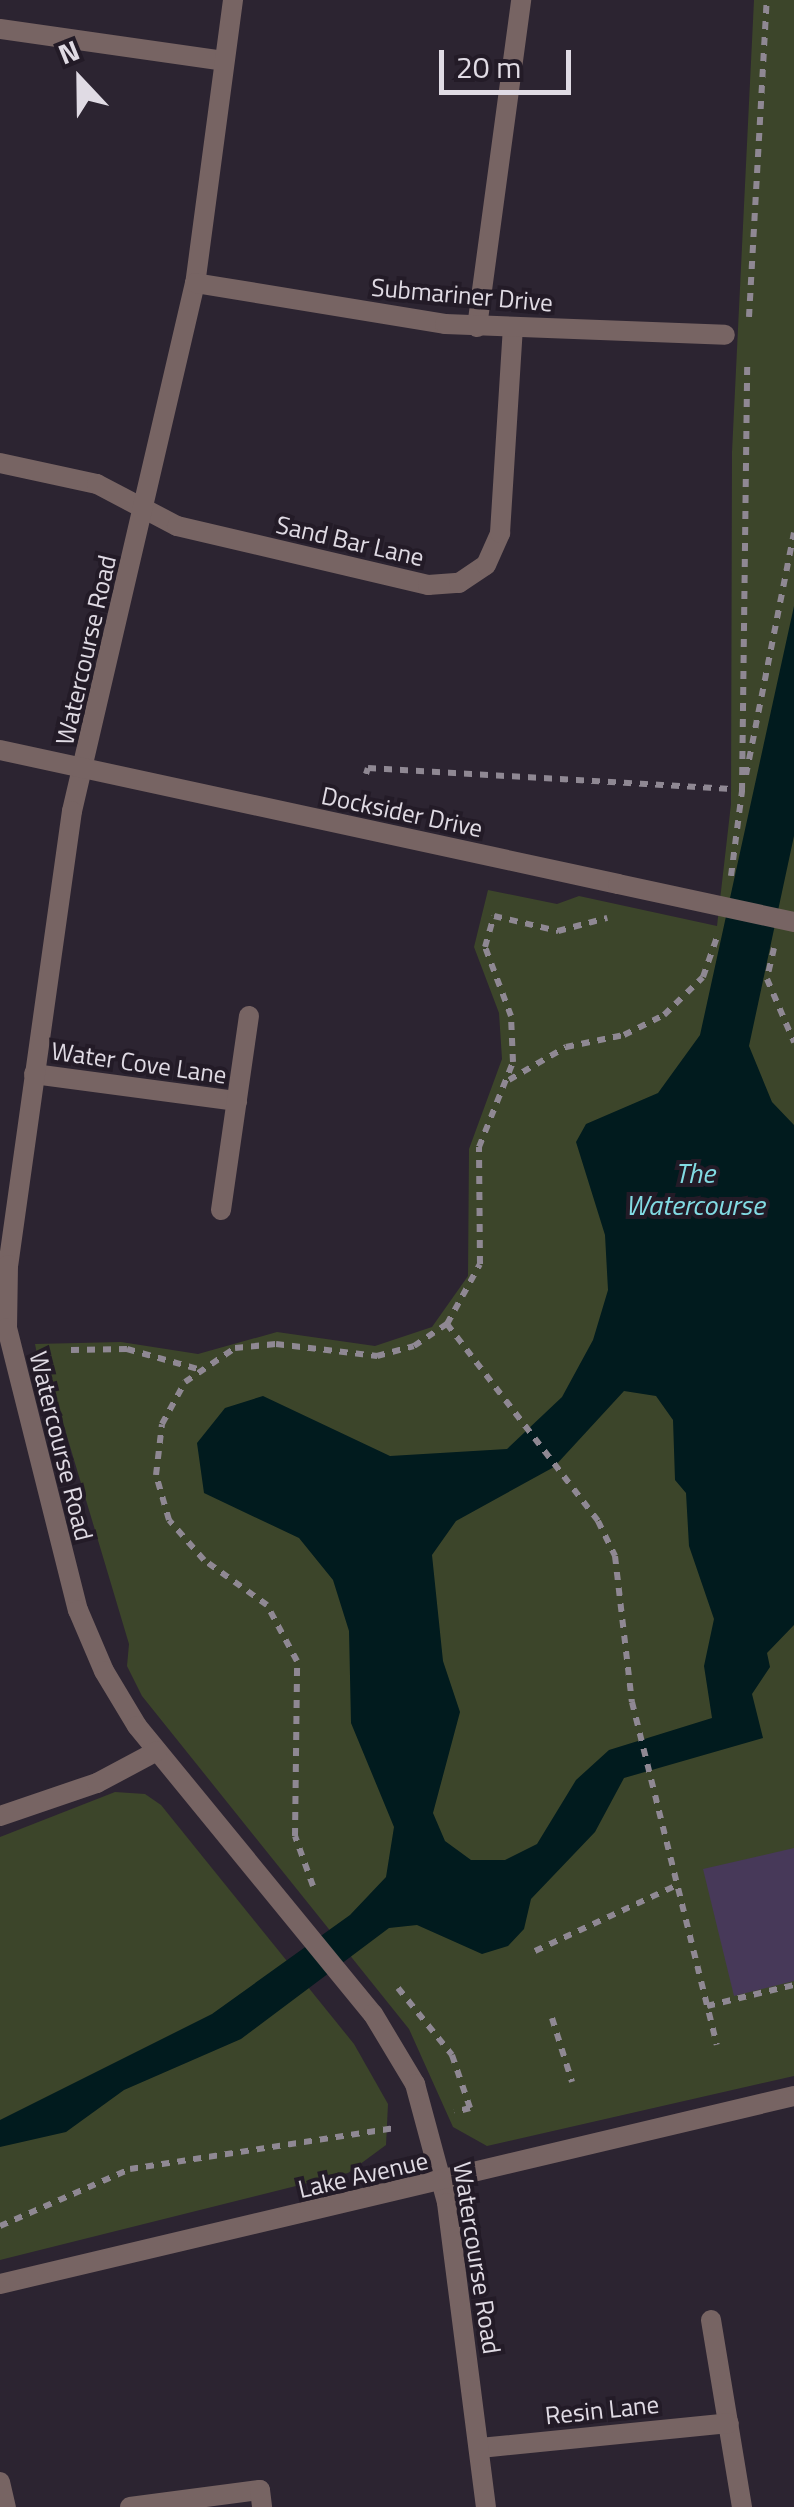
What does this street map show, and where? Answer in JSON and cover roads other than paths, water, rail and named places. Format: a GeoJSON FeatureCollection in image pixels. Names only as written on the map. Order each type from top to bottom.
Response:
{"type":"FeatureCollection","features":[{"type":"Feature","properties":{"kind":"street","name":"Watercourse Road"},"geometry":{"type":"LineString","coordinates":[[233,0],[195,283],[83,768],[3,1299],[20,1404],[78,1610],[120,1700],[156,1751],[354,1992],[402,2058],[426,2119],[442,2182],[486,2507]]}},
{"type":"Feature","properties":{"kind":"street"},"geometry":{"type":"LineString","coordinates":[[477,326],[521,0]]}},
{"type":"Feature","properties":{"kind":"street"},"geometry":{"type":"LineString","coordinates":[[0,29],[224,61]]}},
{"type":"Feature","properties":{"kind":"street","name":"Submariner Drive"},"geometry":{"type":"LineString","coordinates":[[195,283],[477,326],[726,335]]}},
{"type":"Feature","properties":{"kind":"street","name":"Sand Bar Lane"},"geometry":{"type":"LineString","coordinates":[[0,463],[98,484],[177,526],[428,585],[459,583],[486,565],[500,533],[512,328]]}},
{"type":"Feature","properties":{"kind":"street","name":"Docksider Drive"},"geometry":{"type":"LineString","coordinates":[[0,750],[794,922]]}},
{"type":"Feature","properties":{"kind":"street","name":"Water Cove Lane"},"geometry":{"type":"LineString","coordinates":[[222,1210],[248,1016]]}},
{"type":"Feature","properties":{"kind":"street","name":"Water Cove Lane"},"geometry":{"type":"LineString","coordinates":[[34,1074],[237,1101]]}},
{"type":"Feature","properties":{"kind":"street"},"geometry":{"type":"LineString","coordinates":[[0,1816],[97,1783],[156,1751]]}},
{"type":"Feature","properties":{"kind":"street","name":"Lake Avenue"},"geometry":{"type":"LineString","coordinates":[[0,2284],[794,2096]]}},
{"type":"Feature","properties":{"kind":"street"},"geometry":{"type":"LineString","coordinates":[[711,2320],[742,2507]]}},
{"type":"Feature","properties":{"kind":"street","name":"Resin Lane"},"geometry":{"type":"LineString","coordinates":[[480,2448],[729,2423]]}},
{"type":"Feature","properties":{"kind":"street"},"geometry":{"type":"LineString","coordinates":[[0,2482],[6,2507]]}},
{"type":"Feature","properties":{"kind":"street"},"geometry":{"type":"LineString","coordinates":[[130,2507],[260,2490],[262,2507]]}},
{"type":"Feature","properties":{"kind":"water","name":"The Watercourse"},"geometry":{"type":"Polygon","coordinates":[[[794,606],[794,836],[749,1046],[772,1102],[794,1125],[794,1625],[767,1653],[770,1667],[752,1694],[763,1738],[624,1778],[595,1832],[531,1899],[524,1929],[508,1946],[482,1954],[417,1925],[389,1928],[241,2039],[124,2090],[66,2132],[0,2147],[0,2120],[212,2014],[350,1915],[386,1877],[394,1827],[351,1723],[349,1631],[333,1580],[299,1538],[204,1493],[197,1443],[225,1408],[263,1396],[390,1456],[507,1449],[562,1397],[593,1340],[608,1290],[605,1235],[576,1142],[586,1124],[658,1093],[700,1035],[794,606]],[[624,1391],[554,1467],[456,1521],[432,1555],[443,1661],[460,1712],[433,1813],[445,1841],[471,1860],[505,1860],[537,1844],[576,1780],[609,1750],[712,1718],[704,1666],[714,1619],[689,1546],[686,1493],[675,1480],[673,1420],[656,1396],[624,1391]]]}}]}
